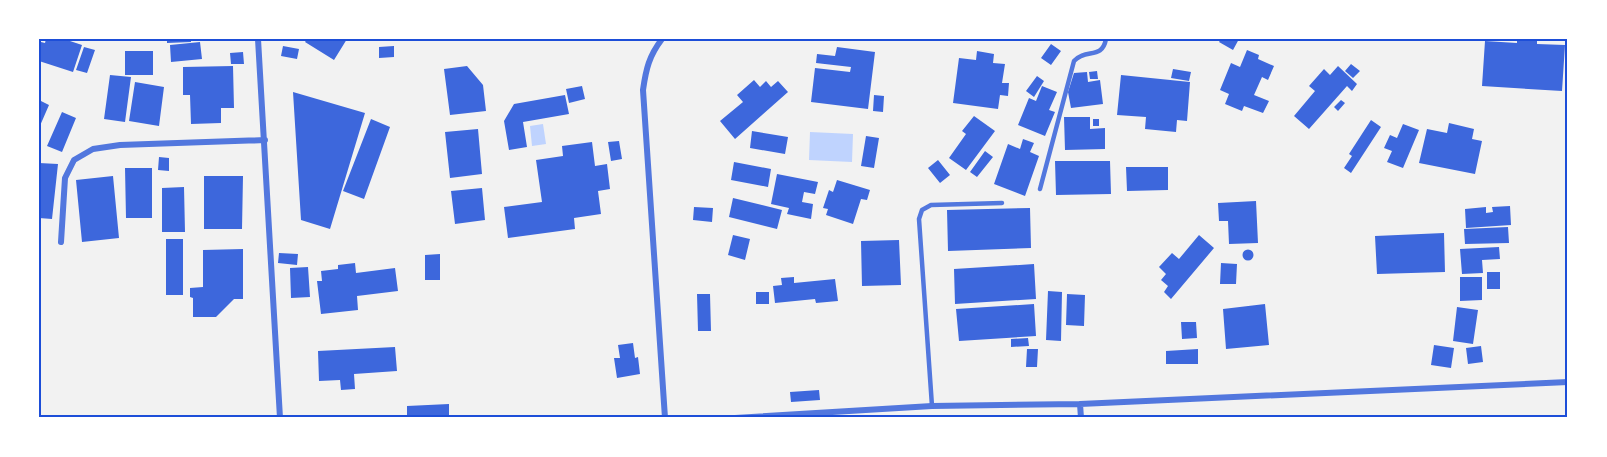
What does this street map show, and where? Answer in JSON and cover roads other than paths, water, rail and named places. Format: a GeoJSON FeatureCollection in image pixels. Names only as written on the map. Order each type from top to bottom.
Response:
{"type":"FeatureCollection","features":[{"type":"Feature","properties":{"kind":"street"},"geometry":{"type":"LineString","coordinates":[[258,39],[280,418]]}},
{"type":"Feature","properties":{"kind":"street"},"geometry":{"type":"LineString","coordinates":[[662,39],[646,66],[643,91],[665,418]]}},
{"type":"Feature","properties":{"kind":"street"},"geometry":{"type":"LineString","coordinates":[[61,242],[65,178],[74,159],[93,149],[120,145],[265,140]]}},
{"type":"Feature","properties":{"kind":"street"},"geometry":{"type":"LineString","coordinates":[[735,418],[932,406],[1080,404],[1568,382]]}},
{"type":"Feature","properties":{"kind":"street"},"geometry":{"type":"LineString","coordinates":[[1080,404],[1081,418]]}},
{"type":"Feature","properties":{"kind":"lane"},"geometry":{"type":"LineString","coordinates":[[1040,189],[1074,61],[1079,55],[1099,52],[1104,48],[1106,39]]}},
{"type":"Feature","properties":{"kind":"lane"},"geometry":{"type":"LineString","coordinates":[[932,406],[919,219],[922,210],[931,205],[1002,203]]}},
{"type":"Feature","properties":{"kind":"water"},"geometry":{"type":"Polygon","coordinates":[[[543,124],[546,144],[532,146],[530,126],[543,124]]]}},
{"type":"Feature","properties":{"kind":"water"},"geometry":{"type":"Polygon","coordinates":[[[810,132],[853,134],[852,162],[809,160],[810,132]]]}}]}
